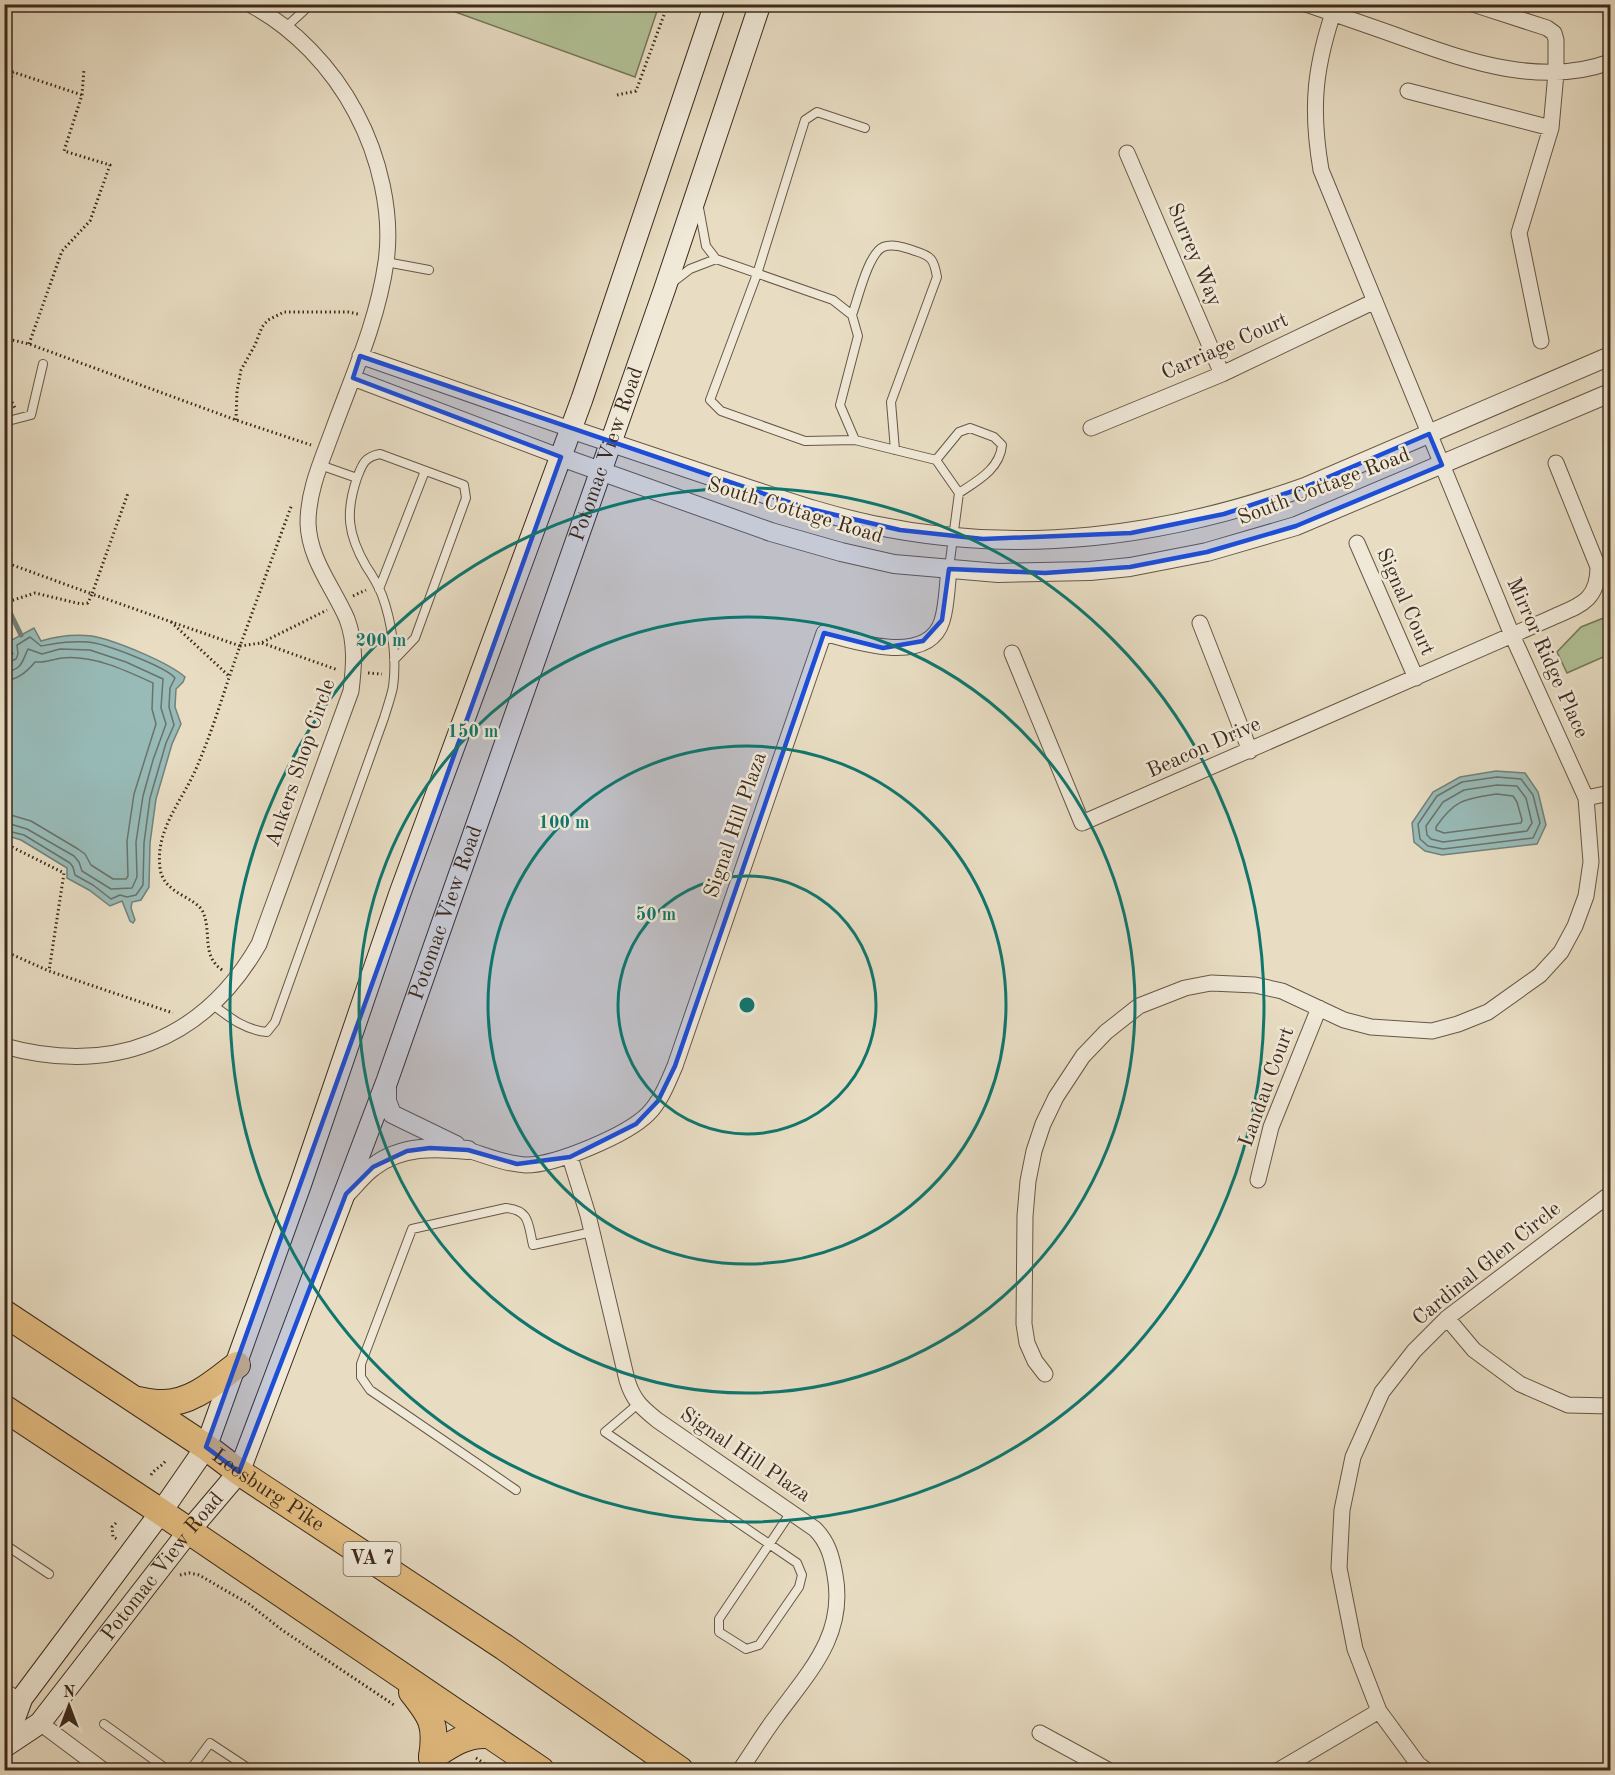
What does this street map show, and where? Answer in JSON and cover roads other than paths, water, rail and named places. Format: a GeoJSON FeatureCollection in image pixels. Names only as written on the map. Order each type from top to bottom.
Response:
{"type":"FeatureCollection","features":[{"type":"Feature","properties":{"kind":"highway","name":"Leesburg Pike"},"geometry":{"type":"LineString","coordinates":[[4,1312],[504,1647],[680,1770]]}},
{"type":"Feature","properties":{"kind":"highway"},"geometry":{"type":"LineString","coordinates":[[135,1400],[163,1404],[187,1399],[210,1386],[237,1365]]}},
{"type":"Feature","properties":{"kind":"highway"},"geometry":{"type":"LineString","coordinates":[[4,1408],[541,1770]]}},
{"type":"Feature","properties":{"kind":"highway"},"geometry":{"type":"LineString","coordinates":[[399,1676],[431,1717],[434,1728],[430,1760],[461,1738],[487,1735]]}},
{"type":"Feature","properties":{"kind":"main road","name":"Potomac View Road"},"geometry":{"type":"LineString","coordinates":[[4,1747],[14,1693],[161,1512],[206,1447],[237,1365],[400,893],[561,457],[715,4]]}},
{"type":"Feature","properties":{"kind":"main road","name":"Potomac View Road"},"geometry":{"type":"LineString","coordinates":[[4,1747],[40,1723],[189,1531],[240,1472],[387,1081],[665,288],[760,4]]}},
{"type":"Feature","properties":{"kind":"street","name":"Ankers Shop Circle"},"geometry":{"type":"LineString","coordinates":[[4,1046],[45,1055],[68,1057],[89,1057],[130,1050],[184,1027],[213,1005],[235,982],[259,944],[351,691],[355,664],[351,635],[347,620],[322,573],[313,550],[308,524],[311,489],[374,319],[386,262],[385,202],[379,171],[366,132],[345,93],[319,60],[285,28],[249,4]]}},
{"type":"Feature","properties":{"kind":"street"},"geometry":{"type":"LineString","coordinates":[[1306,4],[1334,9],[1460,58],[1517,70],[1556,73],[1577,71],[1611,62]]}},
{"type":"Feature","properties":{"kind":"street"},"geometry":{"type":"LineString","coordinates":[[1473,4],[1547,28],[1554,33],[1556,40],[1556,73],[1551,128],[1519,234],[1540,341]]}},
{"type":"Feature","properties":{"kind":"street","name":"Mirror Ridge Place"},"geometry":{"type":"LineString","coordinates":[[1045,1374],[1035,1361],[1027,1343],[1024,1324],[1025,1216],[1028,1181],[1042,1124],[1056,1097],[1083,1056],[1106,1032],[1140,1006],[1185,988],[1211,983],[1255,985],[1282,991],[1344,1020],[1371,1027],[1432,1031],[1488,1012],[1540,975],[1561,952],[1575,926],[1582,906],[1591,862],[1586,798],[1512,635],[1321,170],[1314,120],[1315,85],[1325,37],[1334,9]]}},
{"type":"Feature","properties":{"kind":"street"},"geometry":{"type":"LineString","coordinates":[[1408,90],[1551,128]]}},
{"type":"Feature","properties":{"kind":"street","name":"Surrey Way"},"geometry":{"type":"LineString","coordinates":[[1127,153],[1222,374]]}},
{"type":"Feature","properties":{"kind":"street","name":"Carriage Court"},"geometry":{"type":"LineString","coordinates":[[1091,428],[1222,374],[1375,301]]}},
{"type":"Feature","properties":{"kind":"street","name":"South Cottage Road"},"geometry":{"type":"LineString","coordinates":[[360,356],[611,443],[828,514],[900,530],[1022,540],[1131,533],[1224,514],[1305,487],[1611,356]]}},
{"type":"Feature","properties":{"kind":"street","name":"South Cottage Road"},"geometry":{"type":"LineString","coordinates":[[352,378],[561,457],[761,528],[841,552],[894,564],[998,573],[1090,571],[1130,567],[1207,552],[1296,526],[1611,393]]}},
{"type":"Feature","properties":{"kind":"street","name":"Beacon Drive"},"geometry":{"type":"LineString","coordinates":[[1012,653],[1082,824],[1579,605],[1592,595],[1598,581],[1598,567],[1556,463]]}},
{"type":"Feature","properties":{"kind":"street","name":"Signal Court"},"geometry":{"type":"LineString","coordinates":[[1357,543],[1416,678]]}},
{"type":"Feature","properties":{"kind":"street","name":"Signal Hill Plaza"},"geometry":{"type":"LineString","coordinates":[[468,1150],[506,1162],[526,1165],[556,1161],[636,1124],[649,1113],[667,1085],[675,1066],[824,633],[883,648],[913,645],[932,637],[942,621],[949,569]]}},
{"type":"Feature","properties":{"kind":"street"},"geometry":{"type":"LineString","coordinates":[[1200,623],[1250,751]]}},
{"type":"Feature","properties":{"kind":"street"},"geometry":{"type":"LineString","coordinates":[[1586,798],[1611,793]]}},
{"type":"Feature","properties":{"kind":"street","name":"Landau Court"},"geometry":{"type":"LineString","coordinates":[[1258,1180],[1271,1127],[1319,1008]]}},
{"type":"Feature","properties":{"kind":"street"},"geometry":{"type":"LineString","coordinates":[[387,1081],[387,1101],[392,1114],[468,1150]]}},
{"type":"Feature","properties":{"kind":"street"},"geometry":{"type":"LineString","coordinates":[[346,1194],[373,1167],[389,1157],[423,1148],[468,1150]]}},
{"type":"Feature","properties":{"kind":"street","name":"Signal Hill Plaza"},"geometry":{"type":"LineString","coordinates":[[570,1156],[592,1232],[627,1380],[638,1404],[657,1420],[791,1512],[821,1536],[832,1556],[838,1590],[833,1631],[805,1680],[775,1718],[740,1770]]}},
{"type":"Feature","properties":{"kind":"street","name":"Cardinal Glen Circle"},"geometry":{"type":"LineString","coordinates":[[1426,1770],[1418,1764],[1379,1711],[1355,1649],[1339,1569],[1342,1510],[1353,1457],[1382,1392],[1414,1351],[1447,1318],[1611,1194]]}},
{"type":"Feature","properties":{"kind":"street"},"geometry":{"type":"LineString","coordinates":[[1447,1318],[1474,1350],[1520,1384],[1568,1405],[1611,1406]]}},
{"type":"Feature","properties":{"kind":"street"},"geometry":{"type":"LineString","coordinates":[[1279,1770],[1379,1711]]}},
{"type":"Feature","properties":{"kind":"street"},"geometry":{"type":"LineString","coordinates":[[40,1723],[103,1770]]}},
{"type":"Feature","properties":{"kind":"street"},"geometry":{"type":"LineString","coordinates":[[1040,1733],[1108,1770]]}},
{"type":"Feature","properties":{"kind":"lane"},"geometry":{"type":"LineString","coordinates":[[285,28],[311,4]]}},
{"type":"Feature","properties":{"kind":"lane"},"geometry":{"type":"LineString","coordinates":[[865,128],[818,112],[805,120],[757,274],[710,400],[721,411],[805,441],[855,440],[936,460],[959,493],[949,569]]}},
{"type":"Feature","properties":{"kind":"lane"},"geometry":{"type":"LineString","coordinates":[[697,194],[706,246],[716,259],[833,300],[852,315],[858,336],[840,405],[855,440]]}},
{"type":"Feature","properties":{"kind":"lane"},"geometry":{"type":"LineString","coordinates":[[852,315],[873,257],[883,247],[897,246],[928,254],[935,265],[937,277],[891,402],[895,450]]}},
{"type":"Feature","properties":{"kind":"lane"},"geometry":{"type":"LineString","coordinates":[[665,288],[690,269],[716,259]]}},
{"type":"Feature","properties":{"kind":"lane"},"geometry":{"type":"LineString","coordinates":[[386,262],[429,270]]}},
{"type":"Feature","properties":{"kind":"lane"},"geometry":{"type":"LineString","coordinates":[[4,422],[31,415],[43,364]]}},
{"type":"Feature","properties":{"kind":"lane"},"geometry":{"type":"LineString","coordinates":[[936,460],[959,432],[969,428],[994,437],[1002,445],[1001,456],[986,475],[959,493]]}},
{"type":"Feature","properties":{"kind":"lane"},"geometry":{"type":"LineString","coordinates":[[213,1005],[232,1020],[257,1031],[267,1032],[275,1022],[384,718],[393,686],[394,660],[386,606],[380,589],[356,549],[349,514],[351,495],[364,460],[380,454],[464,485],[466,498],[415,638],[394,660]]}},
{"type":"Feature","properties":{"kind":"lane"},"geometry":{"type":"LineString","coordinates":[[320,465],[357,478]]}},
{"type":"Feature","properties":{"kind":"lane"},"geometry":{"type":"LineString","coordinates":[[380,589],[425,471]]}},
{"type":"Feature","properties":{"kind":"lane"},"geometry":{"type":"LineString","coordinates":[[516,1490],[370,1390],[361,1377],[361,1364],[412,1229],[506,1208],[518,1209],[526,1216],[533,1245],[592,1232]]}},
{"type":"Feature","properties":{"kind":"lane"},"geometry":{"type":"LineString","coordinates":[[638,1404],[605,1432],[768,1544],[797,1563],[802,1575],[799,1587],[759,1646],[746,1649],[719,1632],[719,1619],[768,1544],[791,1512]]}},
{"type":"Feature","properties":{"kind":"lane"},"geometry":{"type":"LineString","coordinates":[[4,1544],[49,1574]]}},
{"type":"Feature","properties":{"kind":"lane"},"geometry":{"type":"LineString","coordinates":[[104,1724],[168,1770]]}},
{"type":"Feature","properties":{"kind":"lane"},"geometry":{"type":"LineString","coordinates":[[190,1770],[210,1743],[251,1770]]}},
{"type":"Feature","properties":{"kind":"water"},"geometry":{"type":"Polygon","coordinates":[[[34,628],[41,641],[79,635],[113,642],[154,658],[185,677],[176,689],[175,707],[181,724],[172,744],[156,799],[150,843],[149,887],[141,900],[132,902],[131,908],[135,920],[133,923],[122,901],[110,906],[89,890],[67,878],[67,868],[21,840],[5,835],[5,659],[13,654],[8,642],[34,628]]]}},
{"type":"Feature","properties":{"kind":"water"},"geometry":{"type":"Polygon","coordinates":[[[1496,771],[1525,773],[1538,792],[1546,825],[1537,844],[1442,855],[1425,851],[1414,842],[1412,823],[1433,792],[1460,777],[1496,771]]]}},
{"type":"Feature","properties":{"kind":"waterway"},"geometry":{"type":"LineString","coordinates":[[4,600],[21,635]]}}]}
